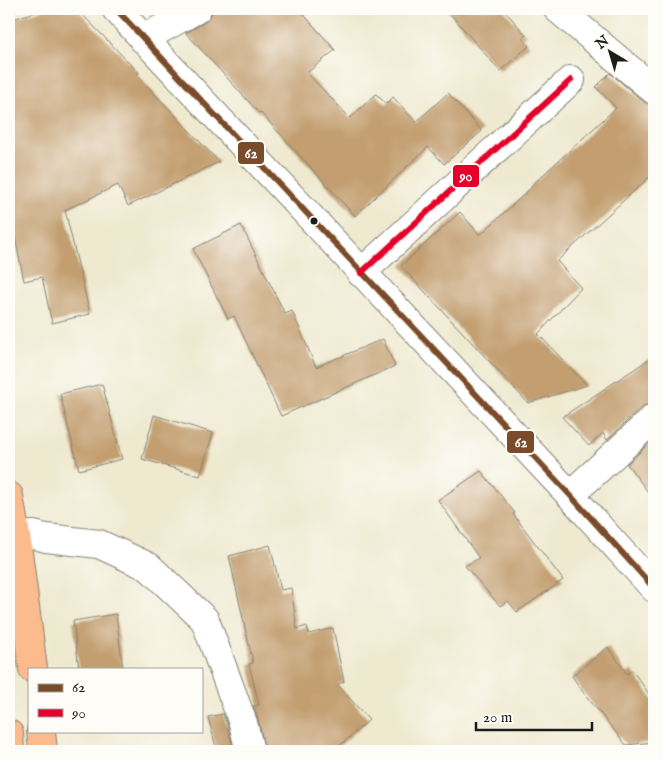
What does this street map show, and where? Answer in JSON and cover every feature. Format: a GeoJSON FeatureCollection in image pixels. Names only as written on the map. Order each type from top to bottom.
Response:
{"type":"FeatureCollection","features":[{"type":"Feature","properties":{"kind":"main road"},"geometry":{"type":"LineString","coordinates":[[9,496],[12,537],[33,668]]}},
{"type":"Feature","properties":{"kind":"main road"},"geometry":{"type":"LineString","coordinates":[[41,732],[43,751]]}},
{"type":"Feature","properties":{"kind":"main road"},"geometry":{"type":"LineString","coordinates":[[9,734],[10,751]]}},
{"type":"Feature","properties":{"kind":"street"},"geometry":{"type":"LineString","coordinates":[[116,9],[570,495],[654,588]]}},
{"type":"Feature","properties":{"kind":"street"},"geometry":{"type":"LineString","coordinates":[[144,39],[197,9]]}},
{"type":"Feature","properties":{"kind":"street"},"geometry":{"type":"LineString","coordinates":[[558,9],[654,90]]}},
{"type":"Feature","properties":{"kind":"street"},"geometry":{"type":"LineString","coordinates":[[361,273],[571,80]]}},
{"type":"Feature","properties":{"kind":"street"},"geometry":{"type":"LineString","coordinates":[[570,495],[654,418]]}},
{"type":"Feature","properties":{"kind":"street"},"geometry":{"type":"LineString","coordinates":[[12,537],[34,535],[99,544],[149,567],[205,620],[243,723],[250,751]]}},
{"type":"Feature","properties":{"kind":"building"},"geometry":{"type":"Polygon","coordinates":[[[46,9],[77,9],[139,73],[137,75],[219,162],[128,206],[118,185],[65,210],[90,314],[52,323],[42,277],[24,281],[9,208],[9,20],[46,9]]]}},
{"type":"Feature","properties":{"kind":"building"},"geometry":{"type":"Polygon","coordinates":[[[215,9],[299,9],[335,50],[307,73],[350,118],[376,94],[386,104],[393,97],[416,122],[448,93],[482,131],[444,164],[428,147],[355,216],[186,33],[205,22],[215,9]]]}},
{"type":"Feature","properties":{"kind":"building"},"geometry":{"type":"Polygon","coordinates":[[[446,9],[503,9],[526,35],[522,38],[529,46],[500,71],[446,9]]]}},
{"type":"Feature","properties":{"kind":"building"},"geometry":{"type":"Polygon","coordinates":[[[610,73],[644,102],[654,105],[654,173],[557,261],[581,288],[538,334],[587,385],[528,403],[401,266],[460,212],[480,235],[532,187],[616,108],[596,87],[610,73]]]}},
{"type":"Feature","properties":{"kind":"building"},"geometry":{"type":"Polygon","coordinates":[[[241,225],[285,314],[292,311],[316,367],[383,339],[395,366],[281,416],[234,316],[228,319],[193,249],[241,225]]]}},
{"type":"Feature","properties":{"kind":"building"},"geometry":{"type":"Polygon","coordinates":[[[654,356],[654,403],[643,406],[607,440],[603,433],[589,446],[562,417],[654,356]]]}},
{"type":"Feature","properties":{"kind":"building"},"geometry":{"type":"Polygon","coordinates":[[[102,384],[122,459],[79,470],[60,394],[102,384]]]}},
{"type":"Feature","properties":{"kind":"building"},"geometry":{"type":"Polygon","coordinates":[[[154,415],[213,433],[200,476],[142,459],[154,415]]]}},
{"type":"Feature","properties":{"kind":"building"},"geometry":{"type":"Polygon","coordinates":[[[654,439],[654,500],[627,464],[654,439]]]}},
{"type":"Feature","properties":{"kind":"building"},"geometry":{"type":"Polygon","coordinates":[[[481,471],[515,513],[513,514],[563,580],[517,612],[508,601],[500,606],[465,566],[479,558],[438,500],[481,471]]]}},
{"type":"Feature","properties":{"kind":"building"},"geometry":{"type":"Polygon","coordinates":[[[270,545],[281,590],[291,588],[297,629],[307,626],[309,634],[333,628],[344,682],[337,684],[369,720],[334,751],[265,751],[253,706],[259,705],[249,664],[253,663],[229,556],[270,545]]]}},
{"type":"Feature","properties":{"kind":"building"},"geometry":{"type":"Polygon","coordinates":[[[116,614],[123,668],[79,668],[73,621],[116,614]]]}},
{"type":"Feature","properties":{"kind":"building"},"geometry":{"type":"Polygon","coordinates":[[[608,647],[627,674],[632,670],[654,701],[654,742],[626,745],[572,676],[608,647]]]}},
{"type":"Feature","properties":{"kind":"building"},"geometry":{"type":"Polygon","coordinates":[[[223,714],[234,751],[217,751],[208,717],[223,714]]]}},
{"type":"Feature","properties":{"kind":"transit line","name":"62"},"geometry":{"type":"LineString","coordinates":[[116,9],[570,495],[654,588]]}},
{"type":"Feature","properties":{"kind":"transit line","name":"90"},"geometry":{"type":"LineString","coordinates":[[361,273],[571,80]]}}]}
